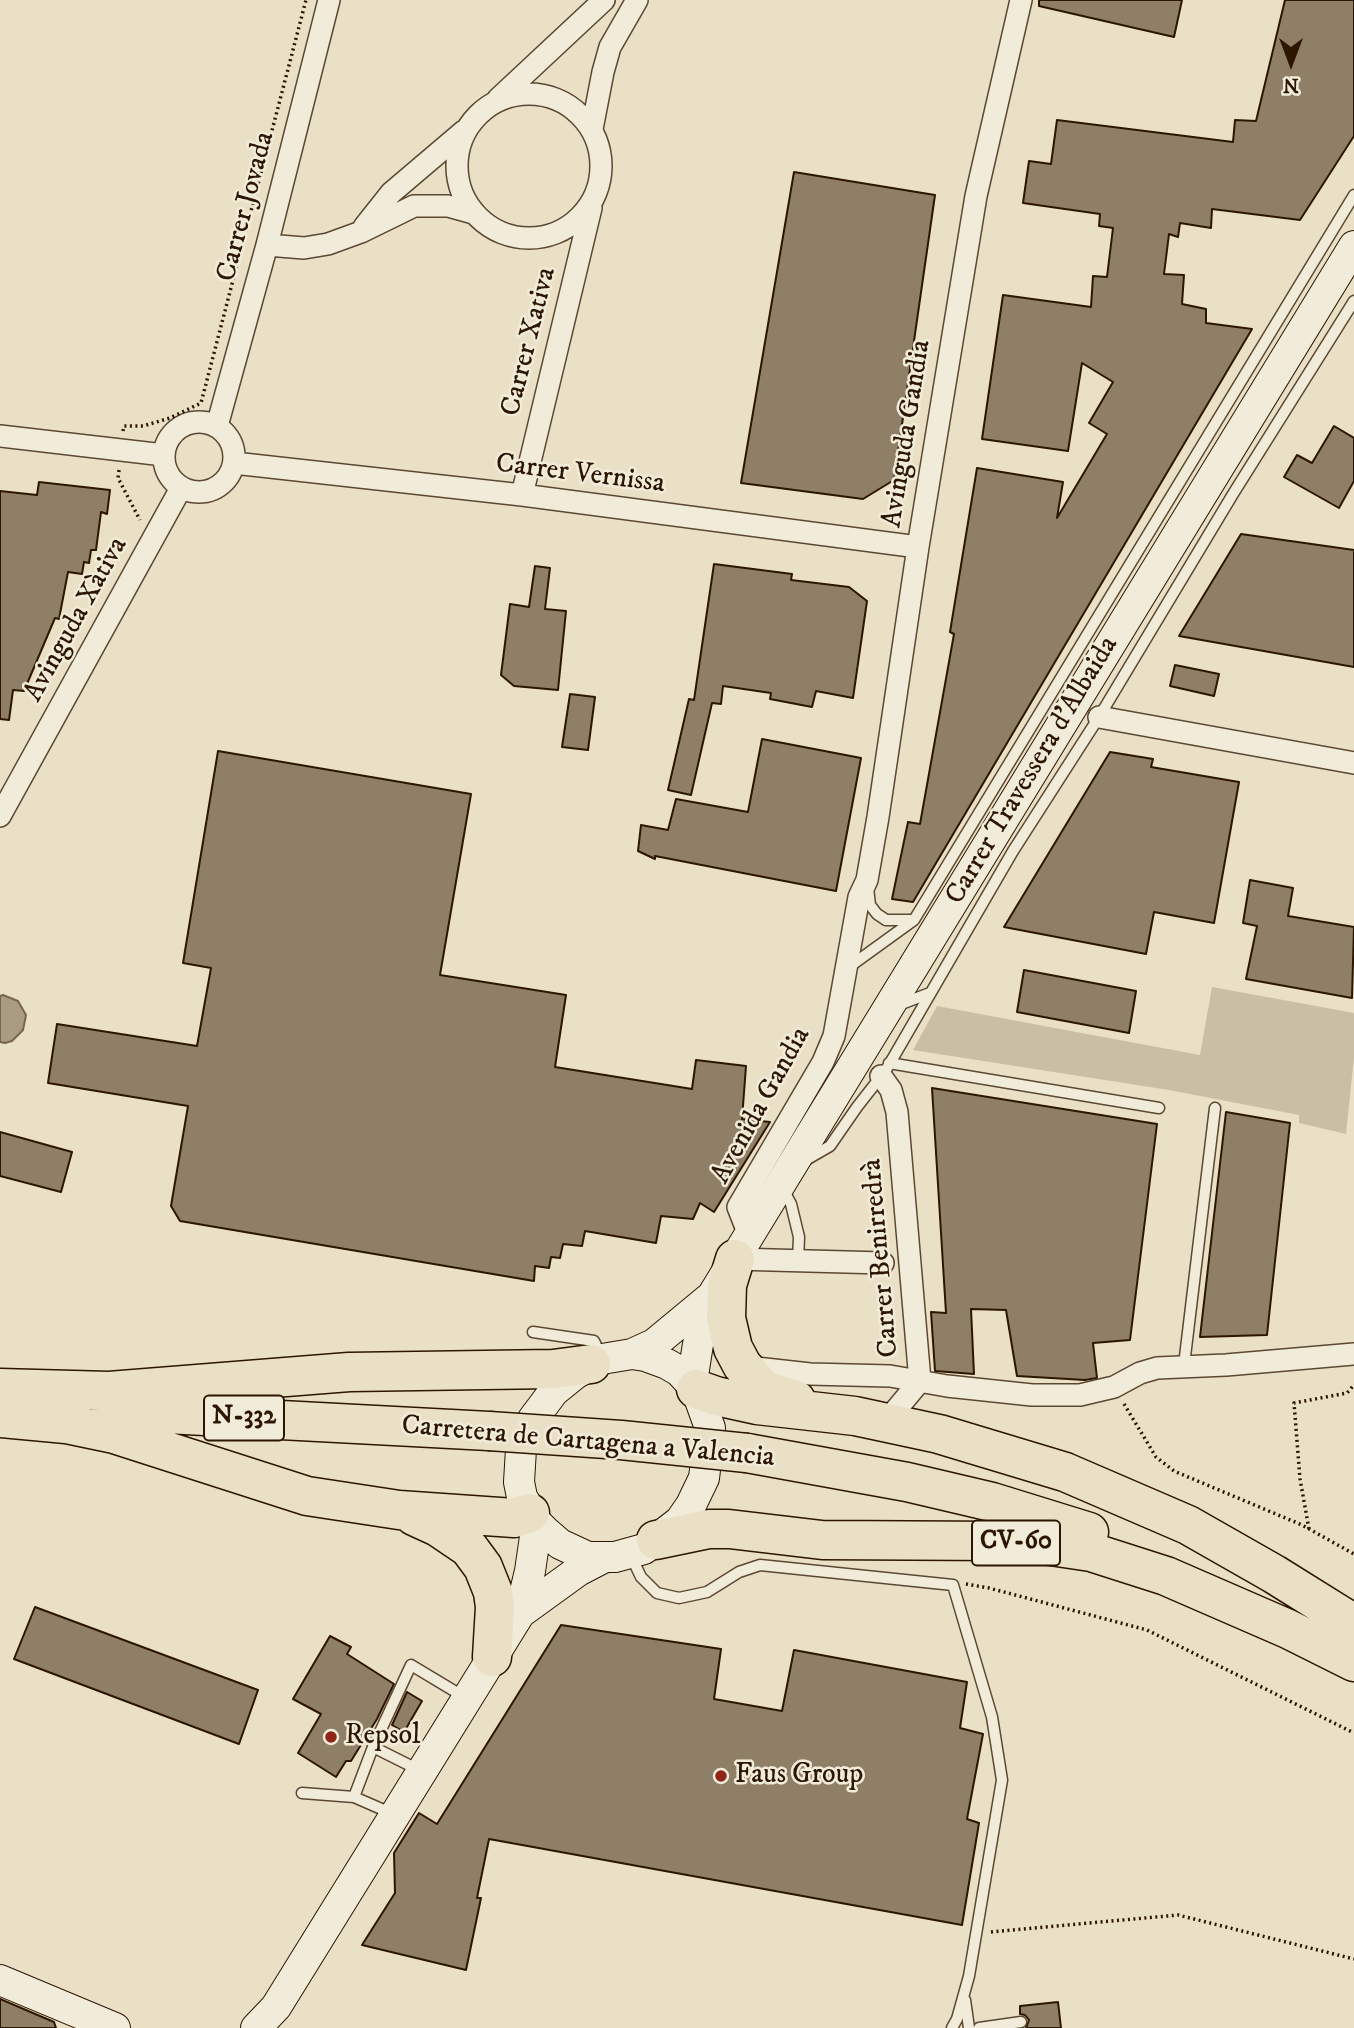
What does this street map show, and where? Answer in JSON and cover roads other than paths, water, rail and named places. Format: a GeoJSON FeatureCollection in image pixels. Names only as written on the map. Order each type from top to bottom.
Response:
{"type":"FeatureCollection","features":[{"type":"Feature","properties":{"kind":"highway"},"geometry":{"type":"LineString","coordinates":[[742,1247],[727,1285],[728,1334],[742,1365],[764,1390],[783,1398],[939,1434],[1065,1472],[1188,1525],[1293,1584],[1354,1624]]}},
{"type":"Feature","properties":{"kind":"highway"},"geometry":{"type":"LineString","coordinates":[[0,1388],[109,1391],[349,1372],[553,1369],[596,1361]]}},
{"type":"Feature","properties":{"kind":"highway"},"geometry":{"type":"LineString","coordinates":[[694,1385],[716,1396],[757,1405],[870,1419]]}},
{"type":"Feature","properties":{"kind":"highway","name":"Carretera de Cartagena a Valencia"},"geometry":{"type":"LineString","coordinates":[[0,1405],[489,1431],[747,1452],[992,1502],[1091,1533],[1157,1556],[1223,1584],[1354,1646]]}},
{"type":"Feature","properties":{"kind":"highway"},"geometry":{"type":"LineString","coordinates":[[0,1418],[66,1424],[114,1434],[307,1496],[399,1510],[534,1518]]}},
{"type":"Feature","properties":{"kind":"highway"},"geometry":{"type":"LineString","coordinates":[[399,1510],[438,1527],[457,1540],[468,1548],[482,1567],[493,1592],[495,1606],[492,1657]]}},
{"type":"Feature","properties":{"kind":"highway","name":"CV-60"},"geometry":{"type":"LineString","coordinates":[[630,1551],[709,1529],[729,1529],[822,1540],[1010,1542],[1091,1552],[1166,1576],[1288,1629],[1354,1662]]}},
{"type":"Feature","properties":{"kind":"main road","name":"Carrer Travessera d'Albaida"},"geometry":{"type":"LineString","coordinates":[[694,1385],[698,1344],[712,1296],[1354,246]]}},
{"type":"Feature","properties":{"kind":"main road","name":"Carrer Travessera d'Albaida"},"geometry":{"type":"LineString","coordinates":[[632,1354],[654,1344],[712,1296]]}},
{"type":"Feature","properties":{"kind":"main road"},"geometry":{"type":"LineString","coordinates":[[520,1613],[578,1571],[630,1551],[680,1521],[704,1478],[710,1428],[694,1385],[667,1364],[632,1354],[596,1361],[561,1384],[545,1400],[526,1436],[519,1465],[522,1497],[534,1518],[560,1544],[587,1557],[630,1551]]}},
{"type":"Feature","properties":{"kind":"main road"},"geometry":{"type":"LineString","coordinates":[[268,2021],[520,1613],[530,1571],[534,1518]]}},
{"type":"Feature","properties":{"kind":"main road"},"geometry":{"type":"LineString","coordinates":[[0,1980],[80,2021],[115,2028]]}},
{"type":"Feature","properties":{"kind":"street","name":"Carrer Jovada"},"geometry":{"type":"LineString","coordinates":[[216,426],[267,245],[329,0]]}},
{"type":"Feature","properties":{"kind":"street"},"geometry":{"type":"LineString","coordinates":[[361,232],[391,193],[466,130],[478,114],[604,0]]}},
{"type":"Feature","properties":{"kind":"street"},"geometry":{"type":"LineString","coordinates":[[592,129],[610,47],[637,0]]}},
{"type":"Feature","properties":{"kind":"street","name":"Avinguda Gandia"},"geometry":{"type":"LineString","coordinates":[[867,880],[976,196],[1021,0]]}},
{"type":"Feature","properties":{"kind":"street"},"geometry":{"type":"LineString","coordinates":[[466,130],[458,151],[456,173],[462,194],[473,213],[491,228],[512,237],[536,239],[558,233],[578,220],[592,202],[600,185],[602,166],[592,129],[578,112],[559,100],[538,94],[515,95],[494,102]]}},
{"type":"Feature","properties":{"kind":"street","name":"Carrer Xativa"},"geometry":{"type":"LineString","coordinates":[[522,495],[592,202]]}},
{"type":"Feature","properties":{"kind":"street"},"geometry":{"type":"LineString","coordinates":[[267,245],[304,248],[328,244],[361,232],[414,205],[448,205],[473,213]]}},
{"type":"Feature","properties":{"kind":"street"},"geometry":{"type":"LineString","coordinates":[[205,422],[216,426],[231,442],[234,463],[230,474],[214,489],[192,492],[181,488],[167,473],[164,455],[167,442],[183,425],[205,422]]}},
{"type":"Feature","properties":{"kind":"street"},"geometry":{"type":"LineString","coordinates":[[0,436],[164,455]]}},
{"type":"Feature","properties":{"kind":"street","name":"Carrer Vernissa"},"geometry":{"type":"LineString","coordinates":[[234,463],[522,495],[918,547]]}},
{"type":"Feature","properties":{"kind":"street","name":"Avinguda Xàtiva"},"geometry":{"type":"LineString","coordinates":[[0,816],[181,488]]}},
{"type":"Feature","properties":{"kind":"street"},"geometry":{"type":"LineString","coordinates":[[1100,717],[1354,763]]}},
{"type":"Feature","properties":{"kind":"street","name":"Avenida Gandia"},"geometry":{"type":"LineString","coordinates":[[742,1247],[737,1207],[827,1054],[834,1036],[859,897],[867,880]]}},
{"type":"Feature","properties":{"kind":"street","name":"Carrer Benirredrà"},"geometry":{"type":"LineString","coordinates":[[885,1069],[899,1131],[920,1381]]}},
{"type":"Feature","properties":{"kind":"street"},"geometry":{"type":"LineString","coordinates":[[742,1247],[797,1261],[883,1263]]}},
{"type":"Feature","properties":{"kind":"street"},"geometry":{"type":"LineString","coordinates":[[756,1368],[810,1374],[890,1376],[947,1386],[1032,1395],[1080,1395],[1114,1387],[1149,1370],[1184,1365],[1226,1365],[1354,1354]]}},
{"type":"Feature","properties":{"kind":"street"},"geometry":{"type":"LineString","coordinates":[[870,1419],[920,1381]]}},
{"type":"Feature","properties":{"kind":"lane"},"geometry":{"type":"LineString","coordinates":[[845,969],[914,920],[1354,195]]}},
{"type":"Feature","properties":{"kind":"lane"},"geometry":{"type":"LineString","coordinates":[[797,1261],[799,1237],[785,1177],[831,1146],[885,1069],[1013,851],[1100,717],[1233,494],[1354,301]]}},
{"type":"Feature","properties":{"kind":"lane"},"geometry":{"type":"LineString","coordinates":[[867,880],[870,905],[877,914],[886,920],[914,920]]}},
{"type":"Feature","properties":{"kind":"lane"},"geometry":{"type":"LineString","coordinates":[[887,1010],[930,993]]}},
{"type":"Feature","properties":{"kind":"lane"},"geometry":{"type":"LineString","coordinates":[[885,1069],[1159,1108]]}},
{"type":"Feature","properties":{"kind":"lane"},"geometry":{"type":"LineString","coordinates":[[1184,1365],[1214,1108]]}},
{"type":"Feature","properties":{"kind":"lane"},"geometry":{"type":"LineString","coordinates":[[533,1332],[594,1341],[596,1361]]}},
{"type":"Feature","properties":{"kind":"lane"},"geometry":{"type":"LineString","coordinates":[[630,1551],[641,1577],[649,1586],[657,1593],[678,1598],[706,1592],[739,1572],[760,1565],[953,1585],[992,1717],[1002,1780],[964,1993],[952,2028]]}},
{"type":"Feature","properties":{"kind":"lane"},"geometry":{"type":"LineString","coordinates":[[354,1797],[373,1747],[411,1665],[466,1698]]}},
{"type":"Feature","properties":{"kind":"lane"},"geometry":{"type":"LineString","coordinates":[[373,1747],[422,1771]]}},
{"type":"Feature","properties":{"kind":"lane"},"geometry":{"type":"LineString","coordinates":[[302,1793],[354,1797],[395,1815]]}},
{"type":"Feature","properties":{"kind":"lane"},"geometry":{"type":"LineString","coordinates":[[964,1993],[969,2028]]}},
{"type":"Feature","properties":{"kind":"lane"},"geometry":{"type":"LineString","coordinates":[[979,2028],[1021,2022]]}},
{"type":"Feature","properties":{"kind":"place","name":"Repsol"},"geometry":{"type":"Point","coordinates":[331,1737]}},
{"type":"Feature","properties":{"kind":"place","name":"Faus Group"},"geometry":{"type":"Point","coordinates":[721,1776]}}]}
